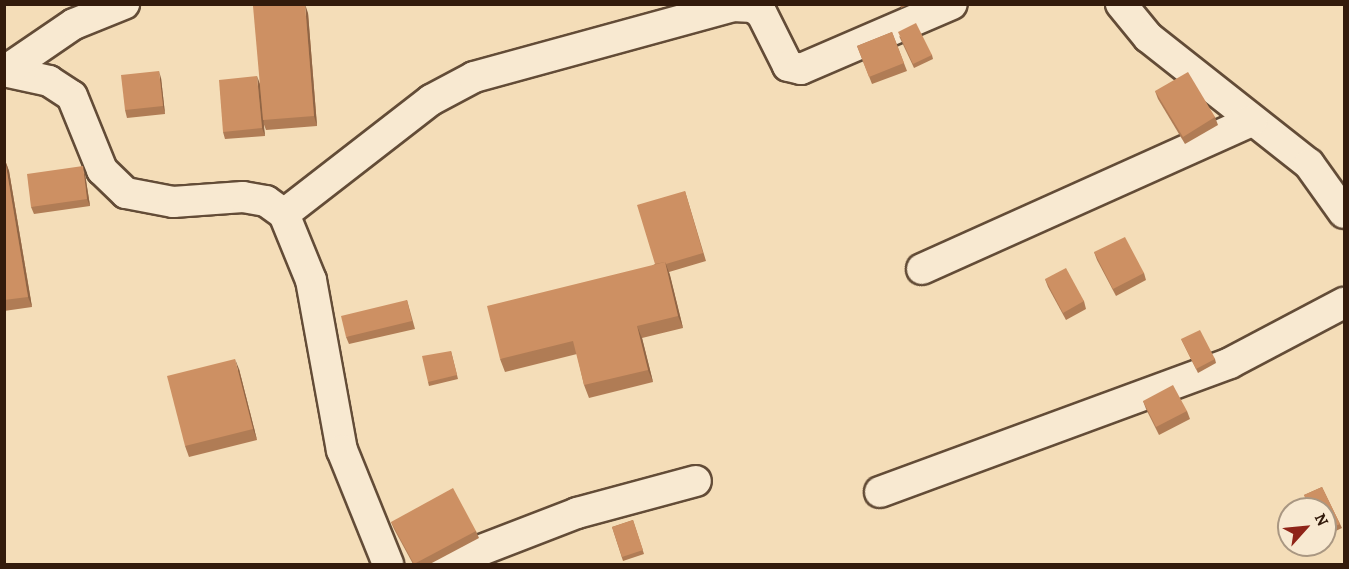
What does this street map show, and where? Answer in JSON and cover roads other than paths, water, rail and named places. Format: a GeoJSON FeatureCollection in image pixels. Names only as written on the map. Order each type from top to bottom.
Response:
{"type":"FeatureCollection","features":[{"type":"Feature","properties":{"kind":"street"},"geometry":{"type":"LineString","coordinates":[[5,71],[74,24],[124,4]]}},
{"type":"Feature","properties":{"kind":"street"},"geometry":{"type":"LineString","coordinates":[[284,214],[431,100],[474,76],[733,6],[753,7],[762,14],[788,66],[801,69],[952,4]]}},
{"type":"Feature","properties":{"kind":"street"},"geometry":{"type":"LineString","coordinates":[[1120,4],[1148,36],[1252,121],[1309,164],[1344,213]]}},
{"type":"Feature","properties":{"kind":"street"},"geometry":{"type":"LineString","coordinates":[[5,71],[49,81],[72,96],[102,170],[126,193],[173,202],[243,197],[266,201],[284,214],[311,280],[342,450],[388,564]]}},
{"type":"Feature","properties":{"kind":"street"},"geometry":{"type":"LineString","coordinates":[[922,269],[1252,121]]}},
{"type":"Feature","properties":{"kind":"street"},"geometry":{"type":"LineString","coordinates":[[880,492],[1230,363],[1344,303]]}},
{"type":"Feature","properties":{"kind":"street"},"geometry":{"type":"LineString","coordinates":[[445,564],[577,513],[696,481]]}}]}
